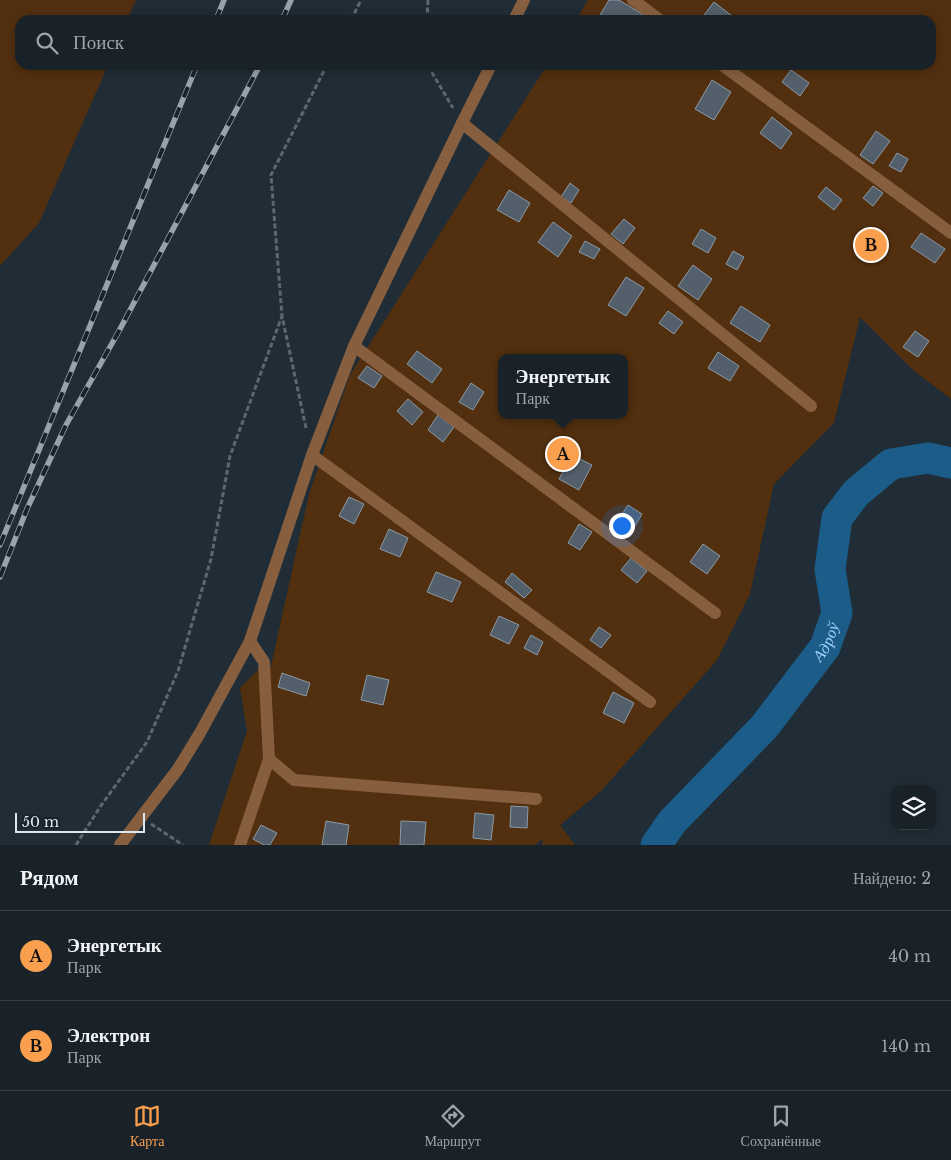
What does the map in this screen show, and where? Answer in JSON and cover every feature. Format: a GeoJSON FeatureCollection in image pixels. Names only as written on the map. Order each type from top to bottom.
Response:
{"type":"FeatureCollection","features":[{"type":"Feature","properties":{"kind":"street"},"geometry":{"type":"LineString","coordinates":[[516,15],[524,0]]}},
{"type":"Feature","properties":{"kind":"street"},"geometry":{"type":"LineString","coordinates":[[633,0],[653,15]]}},
{"type":"Feature","properties":{"kind":"street"},"geometry":{"type":"LineString","coordinates":[[120,845],[178,769],[200,734],[250,641],[312,455],[354,346],[488,70]]}},
{"type":"Feature","properties":{"kind":"street"},"geometry":{"type":"LineString","coordinates":[[729,70],[951,233]]}},
{"type":"Feature","properties":{"kind":"street"},"geometry":{"type":"LineString","coordinates":[[462,122],[811,406]]}},
{"type":"Feature","properties":{"kind":"street"},"geometry":{"type":"LineString","coordinates":[[354,346],[715,613]]}},
{"type":"Feature","properties":{"kind":"street"},"geometry":{"type":"LineString","coordinates":[[312,455],[650,702]]}},
{"type":"Feature","properties":{"kind":"street"},"geometry":{"type":"LineString","coordinates":[[240,845],[269,759],[264,662],[250,641]]}},
{"type":"Feature","properties":{"kind":"street"},"geometry":{"type":"LineString","coordinates":[[269,759],[294,780],[536,799]]}},
{"type":"Feature","properties":{"kind":"path"},"geometry":{"type":"LineString","coordinates":[[354,15],[361,0]]}},
{"type":"Feature","properties":{"kind":"path"},"geometry":{"type":"LineString","coordinates":[[427,15],[428,0]]}},
{"type":"Feature","properties":{"kind":"path"},"geometry":{"type":"LineString","coordinates":[[312,455],[282,316],[271,175],[325,70]]}},
{"type":"Feature","properties":{"kind":"path"},"geometry":{"type":"LineString","coordinates":[[431,70],[462,122]]}},
{"type":"Feature","properties":{"kind":"path"},"geometry":{"type":"LineString","coordinates":[[76,845],[100,807],[147,742],[178,671],[211,559],[230,456],[282,316]]}},
{"type":"Feature","properties":{"kind":"path"},"geometry":{"type":"LineString","coordinates":[[140,817],[183,845]]}},
{"type":"Feature","properties":{"kind":"shaded area"},"geometry":{"type":"Polygon","coordinates":[[[0,0],[136,0],[129,15],[15,15],[15,70],[106,70],[39,223],[0,266],[0,0]]]}},
{"type":"Feature","properties":{"kind":"shaded area"},"geometry":{"type":"Polygon","coordinates":[[[588,0],[951,0],[951,399],[913,370],[860,317],[834,423],[774,484],[750,594],[717,660],[601,791],[560,825],[575,845],[542,845],[543,839],[535,845],[209,845],[247,731],[240,688],[261,667],[262,706],[309,494],[350,375],[544,70],[936,70],[936,15],[579,15],[588,0]]]}},
{"type":"Feature","properties":{"kind":"building"},"geometry":{"type":"Polygon","coordinates":[[[609,0],[619,0],[642,14],[642,15],[600,15],[609,0]]]}},
{"type":"Feature","properties":{"kind":"building"},"geometry":{"type":"Polygon","coordinates":[[[714,2],[731,15],[704,15],[714,2]]]}},
{"type":"Feature","properties":{"kind":"building"},"geometry":{"type":"Polygon","coordinates":[[[791,70],[809,83],[800,96],[782,82],[791,70]]]}},
{"type":"Feature","properties":{"kind":"building"},"geometry":{"type":"Polygon","coordinates":[[[712,80],[731,92],[714,120],[695,109],[712,80]]]}},
{"type":"Feature","properties":{"kind":"building"},"geometry":{"type":"Polygon","coordinates":[[[772,117],[792,133],[781,149],[760,133],[772,117]]]}},
{"type":"Feature","properties":{"kind":"building"},"geometry":{"type":"Polygon","coordinates":[[[876,131],[890,141],[873,164],[860,155],[876,131]]]}},
{"type":"Feature","properties":{"kind":"building"},"geometry":{"type":"Polygon","coordinates":[[[897,153],[908,159],[901,172],[889,166],[897,153]]]}},
{"type":"Feature","properties":{"kind":"building"},"geometry":{"type":"Polygon","coordinates":[[[570,183],[579,190],[571,203],[561,197],[570,183]]]}},
{"type":"Feature","properties":{"kind":"building"},"geometry":{"type":"Polygon","coordinates":[[[873,186],[883,193],[873,206],[863,198],[873,186]]]}},
{"type":"Feature","properties":{"kind":"building"},"geometry":{"type":"Polygon","coordinates":[[[826,187],[842,200],[834,210],[818,197],[826,187]]]}},
{"type":"Feature","properties":{"kind":"building"},"geometry":{"type":"Polygon","coordinates":[[[509,190],[530,203],[519,222],[497,210],[509,190]]]}},
{"type":"Feature","properties":{"kind":"building"},"geometry":{"type":"Polygon","coordinates":[[[624,219],[635,228],[623,244],[611,234],[624,219]]]}},
{"type":"Feature","properties":{"kind":"building"},"geometry":{"type":"Polygon","coordinates":[[[553,222],[572,236],[558,257],[538,242],[553,222]]]}},
{"type":"Feature","properties":{"kind":"building"},"geometry":{"type":"Polygon","coordinates":[[[701,229],[716,238],[708,253],[692,244],[701,229]]]}},
{"type":"Feature","properties":{"kind":"building"},"geometry":{"type":"Polygon","coordinates":[[[921,233],[945,249],[935,263],[911,247],[921,233]]]}},
{"type":"Feature","properties":{"kind":"building"},"geometry":{"type":"Polygon","coordinates":[[[585,241],[600,249],[594,259],[579,252],[585,241]]]}},
{"type":"Feature","properties":{"kind":"building"},"geometry":{"type":"Polygon","coordinates":[[[733,251],[744,257],[737,270],[726,264],[733,251]]]}},
{"type":"Feature","properties":{"kind":"building"},"geometry":{"type":"Polygon","coordinates":[[[693,265],[712,279],[698,300],[678,286],[693,265]]]}},
{"type":"Feature","properties":{"kind":"building"},"geometry":{"type":"Polygon","coordinates":[[[626,277],[644,288],[626,316],[608,305],[626,277]]]}},
{"type":"Feature","properties":{"kind":"building"},"geometry":{"type":"Polygon","coordinates":[[[741,306],[770,325],[760,342],[730,323],[741,306]]]}},
{"type":"Feature","properties":{"kind":"building"},"geometry":{"type":"Polygon","coordinates":[[[668,311],[683,322],[674,334],[659,323],[668,311]]]}},
{"type":"Feature","properties":{"kind":"building"},"geometry":{"type":"Polygon","coordinates":[[[915,331],[929,341],[918,357],[903,347],[915,331]]]}},
{"type":"Feature","properties":{"kind":"building"},"geometry":{"type":"Polygon","coordinates":[[[417,351],[442,369],[432,383],[407,364],[417,351]]]}},
{"type":"Feature","properties":{"kind":"building"},"geometry":{"type":"Polygon","coordinates":[[[718,352],[739,366],[730,381],[708,368],[718,352]]]}},
{"type":"Feature","properties":{"kind":"building"},"geometry":{"type":"Polygon","coordinates":[[[367,366],[382,376],[374,388],[358,378],[367,366]]]}},
{"type":"Feature","properties":{"kind":"building"},"geometry":{"type":"Polygon","coordinates":[[[471,383],[484,392],[473,410],[459,402],[471,383]]]}},
{"type":"Feature","properties":{"kind":"building"},"geometry":{"type":"Polygon","coordinates":[[[408,399],[423,412],[412,425],[397,411],[408,399]]]}},
{"type":"Feature","properties":{"kind":"building"},"geometry":{"type":"Polygon","coordinates":[[[438,415],[454,427],[443,442],[428,430],[438,415]]]}},
{"type":"Feature","properties":{"kind":"building"},"geometry":{"type":"Polygon","coordinates":[[[572,455],[592,465],[579,490],[559,479],[572,455]]]}},
{"type":"Feature","properties":{"kind":"building"},"geometry":{"type":"Polygon","coordinates":[[[349,497],[364,504],[354,524],[339,516],[349,497]]]}},
{"type":"Feature","properties":{"kind":"building"},"geometry":{"type":"Polygon","coordinates":[[[628,505],[642,514],[632,531],[617,522],[628,505]]]}},
{"type":"Feature","properties":{"kind":"building"},"geometry":{"type":"Polygon","coordinates":[[[579,524],[592,532],[580,550],[568,543],[579,524]]]}},
{"type":"Feature","properties":{"kind":"building"},"geometry":{"type":"Polygon","coordinates":[[[389,529],[408,538],[400,557],[380,549],[389,529]]]}},
{"type":"Feature","properties":{"kind":"building"},"geometry":{"type":"Polygon","coordinates":[[[703,544],[720,556],[707,574],[690,562],[703,544]]]}},
{"type":"Feature","properties":{"kind":"building"},"geometry":{"type":"Polygon","coordinates":[[[631,558],[647,571],[637,583],[621,570],[631,558]]]}},
{"type":"Feature","properties":{"kind":"building"},"geometry":{"type":"Polygon","coordinates":[[[436,572],[461,582],[452,602],[427,592],[436,572]]]}},
{"type":"Feature","properties":{"kind":"building"},"geometry":{"type":"Polygon","coordinates":[[[512,573],[532,590],[524,598],[505,582],[512,573]]]}},
{"type":"Feature","properties":{"kind":"building"},"geometry":{"type":"Polygon","coordinates":[[[499,616],[519,625],[509,644],[490,635],[499,616]]]}},
{"type":"Feature","properties":{"kind":"building"},"geometry":{"type":"Polygon","coordinates":[[[599,627],[611,635],[601,648],[590,640],[599,627]]]}},
{"type":"Feature","properties":{"kind":"building"},"geometry":{"type":"Polygon","coordinates":[[[531,635],[543,642],[537,655],[524,648],[531,635]]]}},
{"type":"Feature","properties":{"kind":"building"},"geometry":{"type":"Polygon","coordinates":[[[282,673],[310,683],[306,696],[278,687],[282,673]]]}},
{"type":"Feature","properties":{"kind":"building"},"geometry":{"type":"Polygon","coordinates":[[[367,675],[389,680],[383,705],[361,700],[367,675]]]}},
{"type":"Feature","properties":{"kind":"building"},"geometry":{"type":"Polygon","coordinates":[[[613,692],[634,703],[624,723],[603,713],[613,692]]]}},
{"type":"Feature","properties":{"kind":"building"},"geometry":{"type":"Polygon","coordinates":[[[511,806],[528,807],[527,828],[510,827],[511,806]]]}},
{"type":"Feature","properties":{"kind":"building"},"geometry":{"type":"Polygon","coordinates":[[[475,813],[494,815],[491,840],[473,838],[475,813]]]}},
{"type":"Feature","properties":{"kind":"building"},"geometry":{"type":"Polygon","coordinates":[[[326,821],[349,825],[346,845],[322,845],[326,821]]]}},
{"type":"Feature","properties":{"kind":"building"},"geometry":{"type":"Polygon","coordinates":[[[401,821],[426,822],[424,845],[400,845],[401,821]]]}},
{"type":"Feature","properties":{"kind":"building"},"geometry":{"type":"Polygon","coordinates":[[[261,825],[277,833],[270,845],[264,845],[253,839],[261,825]]]}},
{"type":"Feature","properties":{"kind":"waterway","name":"Адроў"},"geometry":{"type":"LineString","coordinates":[[656,845],[672,822],[764,727],[825,647],[837,613],[830,569],[837,518],[856,493],[891,464],[928,458],[951,463]]}},
{"type":"Feature","properties":{"kind":"railway"},"geometry":{"type":"LineString","coordinates":[[218,15],[224,0]]}},
{"type":"Feature","properties":{"kind":"railway"},"geometry":{"type":"LineString","coordinates":[[284,15],[291,0]]}},
{"type":"Feature","properties":{"kind":"railway"},"geometry":{"type":"LineString","coordinates":[[0,545],[195,70]]}},
{"type":"Feature","properties":{"kind":"railway"},"geometry":{"type":"LineString","coordinates":[[0,577],[27,509],[66,425],[119,331],[257,70]]}},
{"type":"Feature","properties":{"kind":"place","name":"Электрон"},"geometry":{"type":"Point","coordinates":[871,245]}},
{"type":"Feature","properties":{"kind":"place","name":"Энергетык"},"geometry":{"type":"Point","coordinates":[563,454]}}]}
